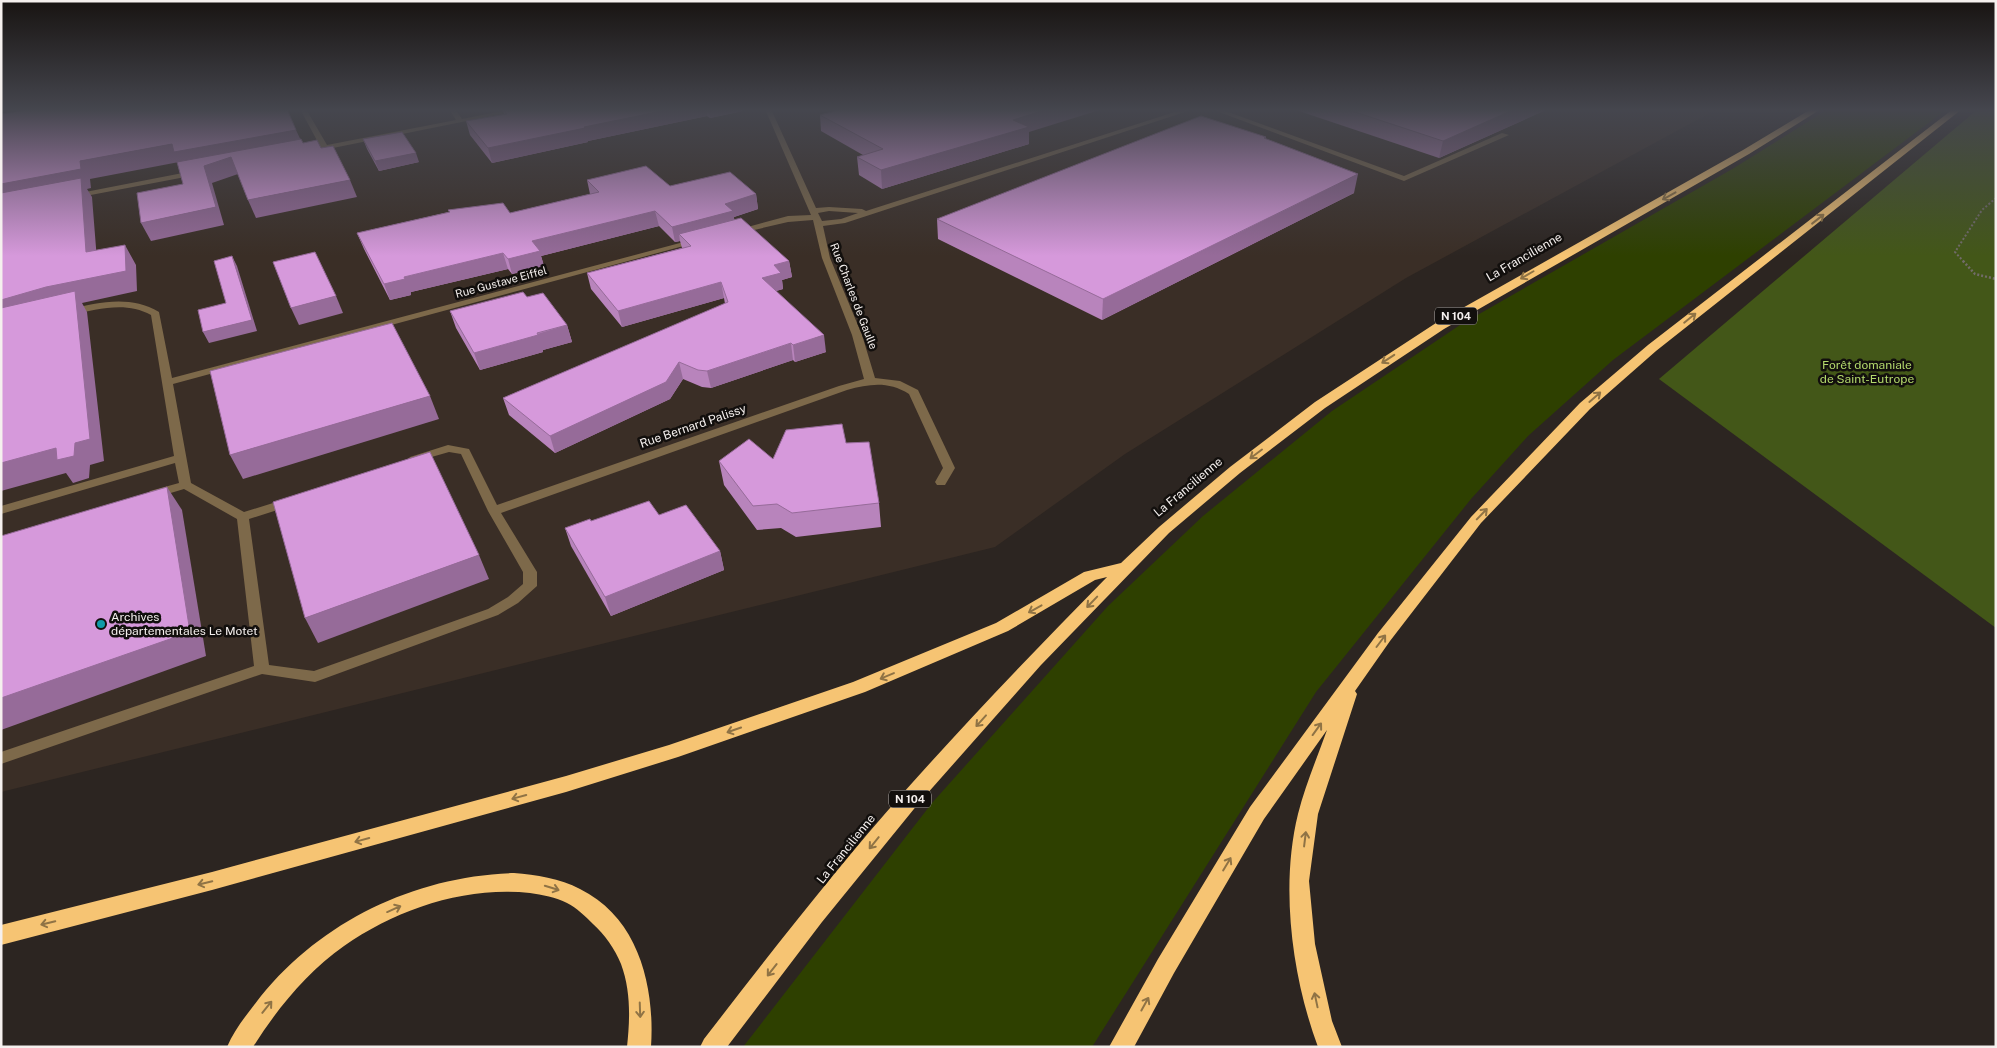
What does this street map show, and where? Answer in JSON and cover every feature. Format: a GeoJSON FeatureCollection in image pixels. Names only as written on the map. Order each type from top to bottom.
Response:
{"type":"FeatureCollection","features":[{"type":"Feature","properties":{"kind":"highway","name":"La Francilienne"},"geometry":{"type":"LineString","coordinates":[[712,1047],[814,915],[911,798],[1035,661],[1164,530],[1235,470],[1320,405],[1368,372],[1448,321],[1736,158]]}},
{"type":"Feature","properties":{"kind":"highway"},"geometry":{"type":"LineString","coordinates":[[1121,1047],[1166,966],[1257,813],[1352,680],[1476,520],[1585,406],[1659,342],[1895,158]]}},
{"type":"Feature","properties":{"kind":"highway"},"geometry":{"type":"LineString","coordinates":[[1,935],[288,860],[566,784],[671,752],[859,687],[1002,627],[1090,576],[1126,567]]}},
{"type":"Feature","properties":{"kind":"highway"},"geometry":{"type":"LineString","coordinates":[[1330,1047],[1320,1021],[1304,944],[1299,881],[1308,814],[1352,680]]}},
{"type":"Feature","properties":{"kind":"highway"},"geometry":{"type":"LineString","coordinates":[[239,1047],[256,1020],[289,980],[318,954],[353,929],[394,908],[434,893],[475,884],[510,882],[540,884],[570,894],[595,911],[613,930],[629,954],[639,982],[641,1015],[639,1047]]}},
{"type":"Feature","properties":{"kind":"street","name":"Rue Charles de Gaulle"},"geometry":{"type":"LineString","coordinates":[[789,158],[815,217],[820,242],[847,309],[870,381]]}},
{"type":"Feature","properties":{"kind":"street"},"geometry":{"type":"LineString","coordinates":[[729,233],[788,219],[815,217],[842,221],[1036,158]]}},
{"type":"Feature","properties":{"kind":"street"},"geometry":{"type":"LineString","coordinates":[[1347,158],[1404,179],[1452,158]]}},
{"type":"Feature","properties":{"kind":"street"},"geometry":{"type":"LineString","coordinates":[[68,197],[211,170]]}},
{"type":"Feature","properties":{"kind":"street"},"geometry":{"type":"LineString","coordinates":[[815,217],[830,209],[870,211]]}},
{"type":"Feature","properties":{"kind":"street","name":"Rue Gustave Eiffel"},"geometry":{"type":"LineString","coordinates":[[168,382],[710,238]]}},
{"type":"Feature","properties":{"kind":"street"},"geometry":{"type":"LineString","coordinates":[[64,314],[100,305],[128,304],[147,307],[156,314],[185,485]]}},
{"type":"Feature","properties":{"kind":"street","name":"Rue Bernard Palissy"},"geometry":{"type":"LineString","coordinates":[[494,511],[835,391],[870,381],[890,380],[914,392],[949,468],[941,482]]}},
{"type":"Feature","properties":{"kind":"street"},"geometry":{"type":"LineString","coordinates":[[1,758],[262,669],[315,677],[493,612],[513,600],[530,586],[530,572],[494,511],[465,451],[448,448],[401,464]]}},
{"type":"Feature","properties":{"kind":"street"},"geometry":{"type":"LineString","coordinates":[[1,510],[181,458]]}},
{"type":"Feature","properties":{"kind":"street"},"geometry":{"type":"LineString","coordinates":[[139,498],[185,485],[243,517],[299,498]]}},
{"type":"Feature","properties":{"kind":"street"},"geometry":{"type":"LineString","coordinates":[[243,517],[262,669]]}},
{"type":"Feature","properties":{"kind":"path"},"geometry":{"type":"LineString","coordinates":[[1996,198],[1982,210],[1955,252],[1975,274],[1996,280]]}},
{"type":"Feature","properties":{"kind":"shaded area"},"geometry":{"type":"Polygon","coordinates":[[[1,158],[1627,158],[1406,278],[1125,454],[995,547],[1,792],[1,158]]]}},
{"type":"Feature","properties":{"kind":"green space"},"geometry":{"type":"Polygon","coordinates":[[[1750,158],[1882,158],[1613,360],[1528,436],[1471,499],[1316,692],[1092,1047],[743,1047],[932,803],[1108,606],[1203,516],[1332,411],[1460,325],[1750,158]]]}},
{"type":"Feature","properties":{"kind":"green space","name":"Forêt domaniale de Saint-Eutrope"},"geometry":{"type":"Polygon","coordinates":[[[1920,158],[1996,158],[1996,628],[1659,379],[1920,158]]]}},
{"type":"Feature","properties":{"kind":"building"},"geometry":{"type":"Polygon","coordinates":[[[1,158],[97,158],[80,161],[81,169],[1,184],[1,158]]]}},
{"type":"Feature","properties":{"kind":"building"},"geometry":{"type":"Polygon","coordinates":[[[199,158],[228,158],[204,166],[216,207],[141,223],[137,193],[183,184],[177,162],[199,158]]]}},
{"type":"Feature","properties":{"kind":"building"},"geometry":{"type":"Polygon","coordinates":[[[231,158],[339,158],[350,180],[248,200],[231,158]]]}},
{"type":"Feature","properties":{"kind":"building"},"geometry":{"type":"Polygon","coordinates":[[[373,158],[391,158],[375,161],[373,158]]]}},
{"type":"Feature","properties":{"kind":"building"},"geometry":{"type":"Polygon","coordinates":[[[859,158],[923,158],[881,170],[859,158]]]}},
{"type":"Feature","properties":{"kind":"building"},"geometry":{"type":"Polygon","coordinates":[[[1094,158],[1316,158],[1358,174],[1103,299],[937,219],[1094,158]]]}},
{"type":"Feature","properties":{"kind":"building"},"geometry":{"type":"Polygon","coordinates":[[[646,166],[670,186],[730,172],[756,194],[725,204],[733,211],[672,227],[655,211],[532,241],[540,251],[508,259],[503,253],[404,277],[405,279],[384,284],[357,233],[450,212],[448,210],[503,203],[510,213],[599,192],[587,180],[646,166]]]}},
{"type":"Feature","properties":{"kind":"building"},"geometry":{"type":"Polygon","coordinates":[[[81,178],[86,252],[125,245],[126,271],[46,287],[1,300],[1,193],[81,178]]]}},
{"type":"Feature","properties":{"kind":"building"},"geometry":{"type":"Polygon","coordinates":[[[741,218],[789,261],[774,265],[781,273],[762,278],[824,335],[793,345],[791,343],[707,371],[698,370],[679,362],[666,382],[550,436],[503,398],[728,302],[721,282],[618,311],[587,273],[691,246],[679,234],[741,218]]]}},
{"type":"Feature","properties":{"kind":"building"},"geometry":{"type":"Polygon","coordinates":[[[315,252],[336,296],[291,308],[273,262],[315,252]]]}},
{"type":"Feature","properties":{"kind":"building"},"geometry":{"type":"Polygon","coordinates":[[[232,256],[252,320],[203,332],[198,310],[226,303],[214,261],[232,256]]]}},
{"type":"Feature","properties":{"kind":"building"},"geometry":{"type":"Polygon","coordinates":[[[75,291],[90,439],[75,443],[74,456],[57,460],[56,448],[1,463],[1,308],[75,291]]]}},
{"type":"Feature","properties":{"kind":"building"},"geometry":{"type":"Polygon","coordinates":[[[523,292],[527,297],[543,293],[567,325],[474,353],[450,311],[523,292]]]}},
{"type":"Feature","properties":{"kind":"building"},"geometry":{"type":"Polygon","coordinates":[[[392,323],[430,396],[230,455],[210,371],[392,323]]]}},
{"type":"Feature","properties":{"kind":"building"},"geometry":{"type":"Polygon","coordinates":[[[842,424],[846,443],[869,442],[879,503],[792,513],[777,504],[753,506],[719,461],[749,439],[773,459],[786,430],[842,424]]]}},
{"type":"Feature","properties":{"kind":"building"},"geometry":{"type":"Polygon","coordinates":[[[430,452],[479,555],[305,618],[273,502],[430,452]]]}},
{"type":"Feature","properties":{"kind":"building","name":"Archives départementales Le Motet"},"geometry":{"type":"Polygon","coordinates":[[[167,487],[190,632],[1,698],[1,536],[167,487]]]}},
{"type":"Feature","properties":{"kind":"building"},"geometry":{"type":"Polygon","coordinates":[[[649,501],[659,515],[686,505],[720,551],[605,597],[565,528],[649,501]]]}},
{"type":"Feature","properties":{"kind":"place","name":"Archives départementales Le Motet"},"geometry":{"type":"Point","coordinates":[101,624]}}]}
